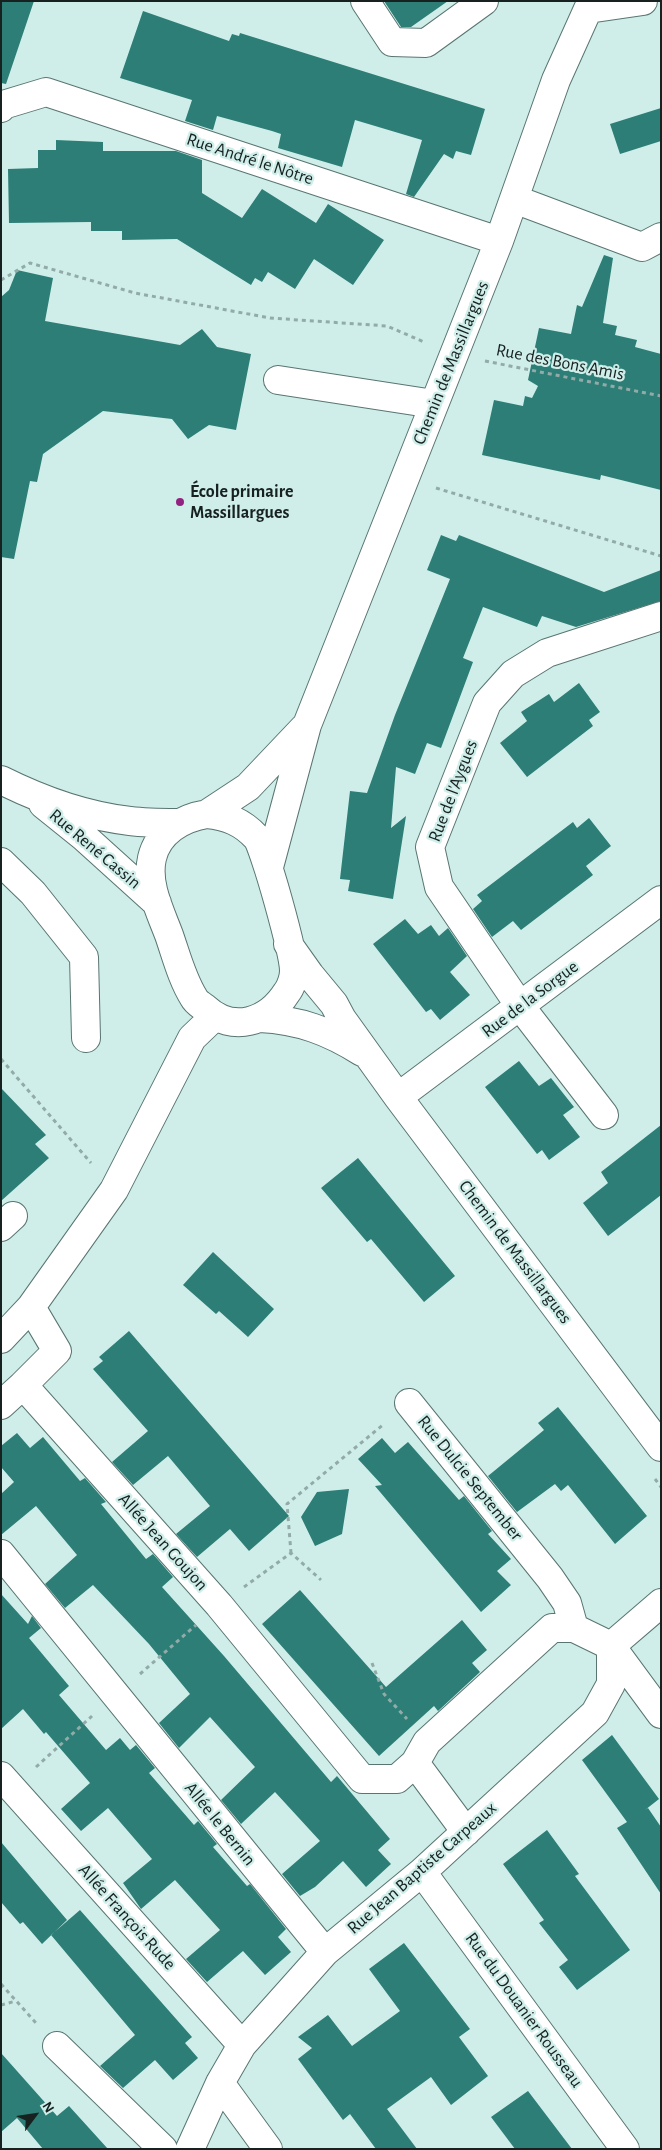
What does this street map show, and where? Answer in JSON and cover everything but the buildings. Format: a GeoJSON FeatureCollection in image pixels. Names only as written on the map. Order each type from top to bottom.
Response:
{"type":"FeatureCollection","features":[{"type":"Feature","properties":{"kind":"street"},"geometry":{"type":"LineString","coordinates":[[365,1],[392,42],[426,43],[484,1]]}},
{"type":"Feature","properties":{"kind":"street"},"geometry":{"type":"LineString","coordinates":[[585,5],[643,1]]}},
{"type":"Feature","properties":{"kind":"street","name":"Chemin de Massillargues"},"geometry":{"type":"LineString","coordinates":[[269,867],[307,725],[499,241],[556,80],[585,5]]}},
{"type":"Feature","properties":{"kind":"street","name":"Rue André le Nôtre"},"geometry":{"type":"LineString","coordinates":[[1,108],[3,105],[46,92],[499,241]]}},
{"type":"Feature","properties":{"kind":"street"},"geometry":{"type":"LineString","coordinates":[[514,198],[642,247],[661,237]]}},
{"type":"Feature","properties":{"kind":"street"},"geometry":{"type":"LineString","coordinates":[[278,380],[434,404]]}},
{"type":"Feature","properties":{"kind":"street","name":"Rue de l'Aygues"},"geometry":{"type":"LineString","coordinates":[[604,1115],[520,1006],[439,887],[430,848],[487,703],[514,674],[547,653],[661,616]]}},
{"type":"Feature","properties":{"kind":"street","name":"Chemin de Massillargues"},"geometry":{"type":"LineString","coordinates":[[207,814],[248,787],[307,725]]}},
{"type":"Feature","properties":{"kind":"street","name":"Rue René Cassin"},"geometry":{"type":"LineString","coordinates":[[1,780],[32,796],[84,837],[157,903]]}},
{"type":"Feature","properties":{"kind":"street","name":"Rue René Cassin"},"geometry":{"type":"LineString","coordinates":[[32,796],[94,814],[130,821],[177,823]]}},
{"type":"Feature","properties":{"kind":"street"},"geometry":{"type":"LineString","coordinates":[[207,814],[224,815],[242,823],[258,838],[269,867],[294,971],[290,989],[278,1006],[260,1018],[239,1023],[228,1022],[214,1016],[195,1000],[150,881],[152,858],[162,837],[177,823],[190,817],[207,814]]}},
{"type":"Feature","properties":{"kind":"street"},"geometry":{"type":"LineString","coordinates":[[1,862],[33,893],[84,957],[86,1038]]}},
{"type":"Feature","properties":{"kind":"street","name":"Rue de la Sorgue"},"geometry":{"type":"LineString","coordinates":[[398,1097],[661,900]]}},
{"type":"Feature","properties":{"kind":"street","name":"Chemin de Massillargues"},"geometry":{"type":"LineString","coordinates":[[288,944],[310,976],[334,1004],[342,1019],[398,1097],[661,1447]]}},
{"type":"Feature","properties":{"kind":"street"},"geometry":{"type":"LineString","coordinates":[[1,1339],[31,1307],[114,1190],[192,1038],[214,1016]]}},
{"type":"Feature","properties":{"kind":"street","name":"Chemin de Massillargues"},"geometry":{"type":"LineString","coordinates":[[260,1018],[284,1019],[318,1029],[338,1037],[369,1057]]}},
{"type":"Feature","properties":{"kind":"street"},"geometry":{"type":"LineString","coordinates":[[1,1405],[57,1351],[31,1307]]}},
{"type":"Feature","properties":{"kind":"street","name":"Allée Jean Goujon"},"geometry":{"type":"LineString","coordinates":[[23,1385],[219,1605],[362,1778],[397,1780],[421,1753]]}},
{"type":"Feature","properties":{"kind":"street","name":"Rue Dulcie September"},"geometry":{"type":"LineString","coordinates":[[409,1403],[550,1578],[567,1603],[574,1628]]}},
{"type":"Feature","properties":{"kind":"street","name":"Allée le Bernin"},"geometry":{"type":"LineString","coordinates":[[1,1554],[325,1952]]}},
{"type":"Feature","properties":{"kind":"street"},"geometry":{"type":"LineString","coordinates":[[611,1646],[661,1603]]}},
{"type":"Feature","properties":{"kind":"street"},"geometry":{"type":"LineString","coordinates":[[466,1832],[421,1753],[552,1628],[574,1628],[611,1646],[661,1714]]}},
{"type":"Feature","properties":{"kind":"street","name":"Rue Jean Baptiste Carpeaux"},"geometry":{"type":"LineString","coordinates":[[190,2149],[220,2083],[242,2045],[325,1952],[422,1872],[595,1713],[611,1684],[611,1646]]}},
{"type":"Feature","properties":{"kind":"street","name":"Allée François Rude"},"geometry":{"type":"LineString","coordinates":[[6,1782],[242,2045]]}},
{"type":"Feature","properties":{"kind":"street","name":"Rue du Douanier Rousseau"},"geometry":{"type":"LineString","coordinates":[[422,1872],[625,2149]]}},
{"type":"Feature","properties":{"kind":"street"},"geometry":{"type":"LineString","coordinates":[[57,2046],[164,2149]]}},
{"type":"Feature","properties":{"kind":"street"},"geometry":{"type":"LineString","coordinates":[[220,2083],[268,2149]]}},
{"type":"Feature","properties":{"kind":"path","name":"Rue des Bons Amis"},"geometry":{"type":"LineString","coordinates":[[1,280],[30,263],[135,293],[270,318],[387,326],[455,354],[661,396]]}},
{"type":"Feature","properties":{"kind":"path"},"geometry":{"type":"LineString","coordinates":[[404,478],[661,556]]}},
{"type":"Feature","properties":{"kind":"path"},"geometry":{"type":"LineString","coordinates":[[1,1059],[114,1190]]}},
{"type":"Feature","properties":{"kind":"path","name":"Rue Dulcie September"},"geometry":{"type":"LineString","coordinates":[[291,1553],[287,1504],[409,1403]]}},
{"type":"Feature","properties":{"kind":"path"},"geometry":{"type":"LineString","coordinates":[[219,1605],[291,1553],[321,1580]]}},
{"type":"Feature","properties":{"kind":"path"},"geometry":{"type":"LineString","coordinates":[[372,1663],[384,1694],[421,1753]]}},
{"type":"Feature","properties":{"kind":"path"},"geometry":{"type":"LineString","coordinates":[[1,1984],[57,2046]]}},
{"type":"Feature","properties":{"kind":"path"},"geometry":{"type":"LineString","coordinates":[[1,2005],[16,2001]]}},
{"type":"Feature","properties":{"kind":"place","name":"École primaire Massillargues"},"geometry":{"type":"Point","coordinates":[180,502]}}]}
